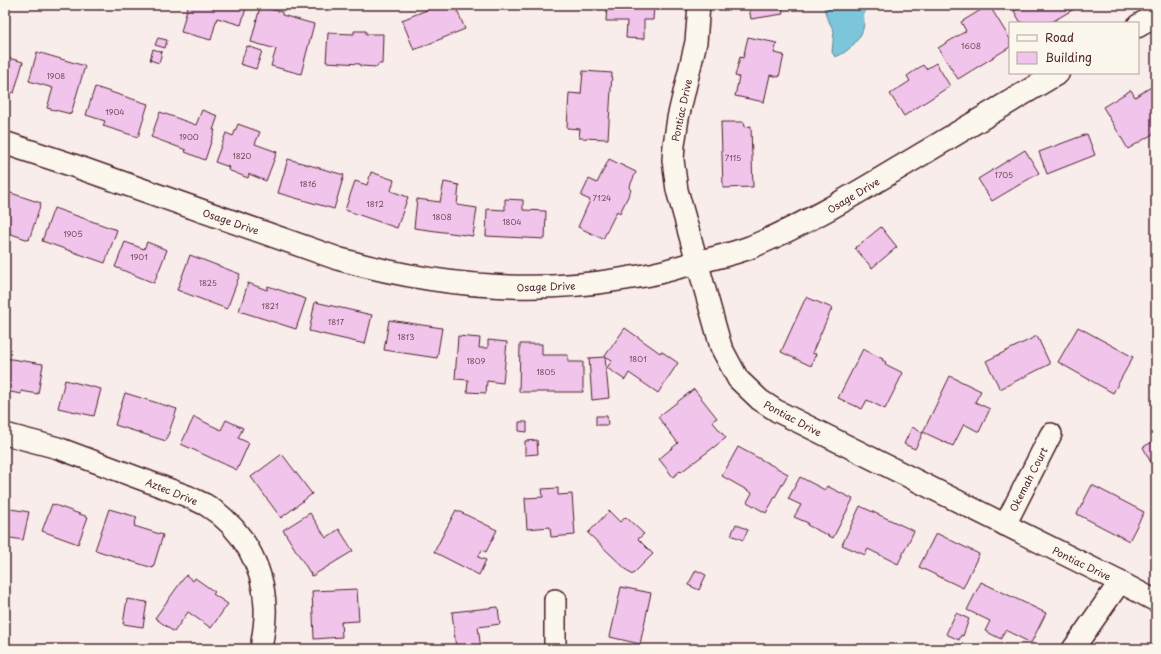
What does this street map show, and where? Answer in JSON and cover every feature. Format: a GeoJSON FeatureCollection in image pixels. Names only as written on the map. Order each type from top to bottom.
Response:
{"type":"FeatureCollection","features":[{"type":"Feature","properties":{"kind":"street","name":"Pontiac Drive"},"geometry":{"type":"LineString","coordinates":[[699,5],[696,42],[678,118],[673,160],[677,190],[721,347],[738,379],[760,400],[777,411],[1156,601]]}},
{"type":"Feature","properties":{"kind":"street"},"geometry":{"type":"LineString","coordinates":[[1139,25],[1156,15]]}},
{"type":"Feature","properties":{"kind":"street","name":"Osage Drive"},"geometry":{"type":"LineString","coordinates":[[5,143],[69,164],[338,259],[372,268],[412,277],[485,286],[564,286],[602,283],[656,274],[749,248],[826,212],[1056,74]]}},
{"type":"Feature","properties":{"kind":"street","name":"Aztec Drive"},"geometry":{"type":"LineString","coordinates":[[5,434],[58,448],[187,496],[207,506],[223,519],[240,536],[252,555],[261,578],[265,606],[265,623],[261,649]]}},
{"type":"Feature","properties":{"kind":"street","name":"Okemah Court"},"geometry":{"type":"LineString","coordinates":[[1005,525],[1051,434]]}},
{"type":"Feature","properties":{"kind":"street"},"geometry":{"type":"LineString","coordinates":[[1073,649],[1120,582]]}},
{"type":"Feature","properties":{"kind":"street"},"geometry":{"type":"LineString","coordinates":[[555,600],[555,649]]}},
{"type":"Feature","properties":{"kind":"water"},"geometry":{"type":"Polygon","coordinates":[[[824,5],[868,5],[864,12],[864,25],[859,38],[848,50],[835,57],[832,52],[834,31],[826,16],[824,5]]]}},
{"type":"Feature","properties":{"kind":"building"},"geometry":{"type":"Polygon","coordinates":[[[188,5],[247,5],[241,25],[217,18],[211,40],[181,32],[188,5]]]}},
{"type":"Feature","properties":{"kind":"building"},"geometry":{"type":"Polygon","coordinates":[[[439,5],[455,5],[465,29],[414,50],[402,20],[439,5]]]}},
{"type":"Feature","properties":{"kind":"building"},"geometry":{"type":"Polygon","coordinates":[[[607,5],[654,5],[653,20],[644,20],[644,39],[626,38],[627,21],[606,21],[607,5]]]}},
{"type":"Feature","properties":{"kind":"building"},"geometry":{"type":"Polygon","coordinates":[[[745,5],[782,5],[783,14],[751,19],[749,7],[746,7],[745,5]]]}},
{"type":"Feature","properties":{"kind":"building"},"geometry":{"type":"Polygon","coordinates":[[[989,5],[1009,37],[1009,48],[958,79],[938,48],[966,31],[961,22],[989,5]]]}},
{"type":"Feature","properties":{"kind":"building"},"geometry":{"type":"Polygon","coordinates":[[[1013,5],[1072,5],[1074,9],[1052,22],[1020,22],[1014,11],[1016,10],[1013,5]]]}},
{"type":"Feature","properties":{"kind":"building"},"geometry":{"type":"Polygon","coordinates":[[[260,7],[282,12],[282,15],[314,24],[301,74],[271,66],[276,49],[251,42],[260,7]]]}},
{"type":"Feature","properties":{"kind":"building"},"geometry":{"type":"Polygon","coordinates":[[[354,31],[366,31],[366,34],[383,34],[382,64],[378,64],[377,67],[360,66],[360,64],[326,62],[328,33],[354,34],[354,31]]]}},
{"type":"Feature","properties":{"kind":"building"},"geometry":{"type":"Polygon","coordinates":[[[748,37],[777,43],[774,53],[784,55],[779,77],[770,75],[764,102],[735,96],[739,77],[735,76],[740,57],[743,58],[748,37]]]}},
{"type":"Feature","properties":{"kind":"building"},"geometry":{"type":"Polygon","coordinates":[[[158,38],[167,40],[165,48],[155,45],[158,38]]]}},
{"type":"Feature","properties":{"kind":"building"},"geometry":{"type":"Polygon","coordinates":[[[247,46],[262,51],[256,69],[240,64],[247,46]]]}},
{"type":"Feature","properties":{"kind":"building"},"geometry":{"type":"Polygon","coordinates":[[[153,49],[162,52],[159,63],[150,60],[153,49]]]}},
{"type":"Feature","properties":{"kind":"building"},"geometry":{"type":"Polygon","coordinates":[[[37,52],[85,66],[71,114],[47,108],[53,88],[29,81],[37,52]]]}},
{"type":"Feature","properties":{"kind":"building"},"geometry":{"type":"Polygon","coordinates":[[[5,57],[23,62],[14,93],[5,90],[5,57]]]}},
{"type":"Feature","properties":{"kind":"building"},"geometry":{"type":"Polygon","coordinates":[[[936,63],[950,86],[904,116],[890,94],[910,81],[907,76],[923,65],[926,69],[936,63]]]}},
{"type":"Feature","properties":{"kind":"building"},"geometry":{"type":"Polygon","coordinates":[[[583,71],[612,73],[608,139],[579,138],[580,129],[567,128],[569,93],[581,94],[583,71]]]}},
{"type":"Feature","properties":{"kind":"building"},"geometry":{"type":"Polygon","coordinates":[[[1156,84],[1156,132],[1128,149],[1103,107],[1131,90],[1135,97],[1156,84]]]}},
{"type":"Feature","properties":{"kind":"building"},"geometry":{"type":"Polygon","coordinates":[[[95,87],[148,104],[138,137],[103,126],[105,121],[86,115],[95,87]]]}},
{"type":"Feature","properties":{"kind":"building"},"geometry":{"type":"Polygon","coordinates":[[[202,110],[218,116],[205,160],[185,152],[186,150],[151,137],[160,112],[196,125],[202,110]]]}},
{"type":"Feature","properties":{"kind":"building"},"geometry":{"type":"Polygon","coordinates":[[[721,122],[744,122],[745,127],[751,126],[753,187],[723,188],[721,122]]]}},
{"type":"Feature","properties":{"kind":"building"},"geometry":{"type":"Polygon","coordinates":[[[238,124],[260,132],[255,144],[277,152],[266,181],[249,174],[248,178],[228,170],[229,167],[215,162],[226,133],[233,136],[238,124]]]}},
{"type":"Feature","properties":{"kind":"building"},"geometry":{"type":"Polygon","coordinates":[[[1087,134],[1095,155],[1047,174],[1039,152],[1087,134]]]}},
{"type":"Feature","properties":{"kind":"building"},"geometry":{"type":"Polygon","coordinates":[[[1025,150],[1039,173],[992,201],[978,179],[1025,150]]]}},
{"type":"Feature","properties":{"kind":"building"},"geometry":{"type":"Polygon","coordinates":[[[288,159],[344,175],[334,209],[278,193],[288,159]]]}},
{"type":"Feature","properties":{"kind":"building"},"geometry":{"type":"Polygon","coordinates":[[[609,159],[636,172],[629,188],[631,190],[620,213],[617,211],[603,239],[578,227],[590,200],[581,196],[589,179],[597,183],[609,159]]]}},
{"type":"Feature","properties":{"kind":"building"},"geometry":{"type":"Polygon","coordinates":[[[371,172],[394,180],[391,191],[408,197],[397,228],[345,210],[355,181],[367,185],[371,172]]]}},
{"type":"Feature","properties":{"kind":"building"},"geometry":{"type":"Polygon","coordinates":[[[444,182],[459,185],[457,205],[477,208],[473,236],[414,228],[417,199],[440,202],[444,182]]]}},
{"type":"Feature","properties":{"kind":"building"},"geometry":{"type":"Polygon","coordinates":[[[5,191],[41,203],[29,240],[5,232],[5,191]]]}},
{"type":"Feature","properties":{"kind":"building"},"geometry":{"type":"Polygon","coordinates":[[[505,199],[523,200],[523,210],[546,211],[545,239],[486,236],[487,209],[505,210],[505,199]]]}},
{"type":"Feature","properties":{"kind":"building"},"geometry":{"type":"Polygon","coordinates":[[[54,208],[117,230],[105,263],[42,241],[54,208]]]}},
{"type":"Feature","properties":{"kind":"building"},"geometry":{"type":"Polygon","coordinates":[[[881,227],[897,247],[872,268],[855,248],[881,227]]]}},
{"type":"Feature","properties":{"kind":"building"},"geometry":{"type":"Polygon","coordinates":[[[125,242],[144,249],[147,242],[167,250],[154,283],[115,267],[125,242]]]}},
{"type":"Feature","properties":{"kind":"building"},"geometry":{"type":"Polygon","coordinates":[[[190,255],[240,274],[227,309],[177,290],[190,255]]]}},
{"type":"Feature","properties":{"kind":"building"},"geometry":{"type":"Polygon","coordinates":[[[248,283],[267,290],[268,286],[306,299],[296,329],[239,311],[248,283]]]}},
{"type":"Feature","properties":{"kind":"building"},"geometry":{"type":"Polygon","coordinates":[[[806,297],[832,308],[812,353],[816,354],[811,366],[781,352],[806,297]]]}},
{"type":"Feature","properties":{"kind":"building"},"geometry":{"type":"Polygon","coordinates":[[[315,302],[372,315],[365,344],[309,331],[315,302]]]}},
{"type":"Feature","properties":{"kind":"building"},"geometry":{"type":"Polygon","coordinates":[[[389,320],[442,328],[437,358],[384,350],[389,320]]]}},
{"type":"Feature","properties":{"kind":"building"},"geometry":{"type":"Polygon","coordinates":[[[1078,327],[1133,357],[1113,393],[1058,362],[1078,327]]]}},
{"type":"Feature","properties":{"kind":"building"},"geometry":{"type":"Polygon","coordinates":[[[625,328],[660,353],[661,351],[678,363],[658,393],[629,373],[625,380],[607,368],[612,360],[605,356],[625,328]]]}},
{"type":"Feature","properties":{"kind":"building"},"geometry":{"type":"Polygon","coordinates":[[[458,336],[480,338],[479,348],[488,348],[488,340],[507,342],[503,383],[487,381],[486,393],[467,392],[468,380],[455,379],[458,336]]]}},
{"type":"Feature","properties":{"kind":"building"},"geometry":{"type":"Polygon","coordinates":[[[1037,336],[1050,364],[1000,389],[986,361],[1037,336]]]}},
{"type":"Feature","properties":{"kind":"building"},"geometry":{"type":"Polygon","coordinates":[[[520,344],[542,344],[542,355],[568,355],[568,362],[583,362],[583,392],[519,392],[520,344]]]}},
{"type":"Feature","properties":{"kind":"building"},"geometry":{"type":"Polygon","coordinates":[[[863,349],[883,359],[882,360],[886,362],[885,364],[903,373],[885,409],[867,400],[862,409],[838,398],[863,349]]]}},
{"type":"Feature","properties":{"kind":"building"},"geometry":{"type":"Polygon","coordinates":[[[605,357],[609,398],[592,400],[589,358],[605,357]]]}},
{"type":"Feature","properties":{"kind":"building"},"geometry":{"type":"Polygon","coordinates":[[[5,358],[43,364],[38,394],[21,391],[21,394],[5,391],[5,358]]]}},
{"type":"Feature","properties":{"kind":"building"},"geometry":{"type":"Polygon","coordinates":[[[950,376],[981,391],[975,402],[990,409],[979,432],[964,424],[953,446],[923,432],[950,376]]]}},
{"type":"Feature","properties":{"kind":"building"},"geometry":{"type":"Polygon","coordinates":[[[65,380],[101,389],[94,416],[58,408],[65,380]]]}},
{"type":"Feature","properties":{"kind":"building"},"geometry":{"type":"Polygon","coordinates":[[[694,389],[717,418],[712,421],[726,438],[673,477],[659,459],[678,443],[658,417],[694,389]]]}},
{"type":"Feature","properties":{"kind":"building"},"geometry":{"type":"Polygon","coordinates":[[[125,393],[177,409],[166,441],[115,425],[125,393]]]}},
{"type":"Feature","properties":{"kind":"building"},"geometry":{"type":"Polygon","coordinates":[[[596,416],[607,416],[608,425],[596,425],[596,416]]]}},
{"type":"Feature","properties":{"kind":"building"},"geometry":{"type":"Polygon","coordinates":[[[194,417],[221,430],[226,420],[243,428],[238,438],[249,443],[237,470],[181,444],[194,417]]]}},
{"type":"Feature","properties":{"kind":"building"},"geometry":{"type":"Polygon","coordinates":[[[519,422],[527,422],[527,432],[519,431],[519,422]]]}},
{"type":"Feature","properties":{"kind":"building"},"geometry":{"type":"Polygon","coordinates":[[[912,427],[923,433],[915,449],[904,444],[912,427]]]}},
{"type":"Feature","properties":{"kind":"building"},"geometry":{"type":"Polygon","coordinates":[[[537,440],[538,454],[525,455],[525,441],[537,440]]]}},
{"type":"Feature","properties":{"kind":"building"},"geometry":{"type":"Polygon","coordinates":[[[1156,440],[1156,458],[1150,461],[1143,447],[1156,440]]]}},
{"type":"Feature","properties":{"kind":"building"},"geometry":{"type":"Polygon","coordinates":[[[738,447],[788,474],[766,513],[747,502],[752,493],[722,476],[738,447]]]}},
{"type":"Feature","properties":{"kind":"building"},"geometry":{"type":"Polygon","coordinates":[[[282,454],[312,494],[281,518],[251,477],[282,454]]]}},
{"type":"Feature","properties":{"kind":"building"},"geometry":{"type":"Polygon","coordinates":[[[800,477],[825,490],[827,486],[853,499],[833,538],[807,525],[808,523],[794,517],[801,505],[788,499],[800,477]]]}},
{"type":"Feature","properties":{"kind":"building"},"geometry":{"type":"Polygon","coordinates":[[[1092,485],[1144,512],[1129,541],[1077,514],[1092,485]]]}},
{"type":"Feature","properties":{"kind":"building"},"geometry":{"type":"Polygon","coordinates":[[[558,488],[558,495],[572,494],[575,535],[551,537],[550,527],[527,529],[525,498],[543,497],[542,489],[558,488]]]}},
{"type":"Feature","properties":{"kind":"building"},"geometry":{"type":"Polygon","coordinates":[[[52,504],[88,517],[78,544],[42,531],[52,504]]]}},
{"type":"Feature","properties":{"kind":"building"},"geometry":{"type":"Polygon","coordinates":[[[860,506],[914,531],[898,564],[868,549],[865,555],[842,545],[860,506]]]}},
{"type":"Feature","properties":{"kind":"building"},"geometry":{"type":"Polygon","coordinates":[[[5,508],[29,512],[23,540],[5,537],[5,508]]]}},
{"type":"Feature","properties":{"kind":"building"},"geometry":{"type":"Polygon","coordinates":[[[109,509],[137,517],[134,526],[163,535],[153,568],[95,550],[109,509]]]}},
{"type":"Feature","properties":{"kind":"building"},"geometry":{"type":"Polygon","coordinates":[[[456,510],[497,530],[486,552],[482,550],[478,557],[486,560],[479,575],[434,552],[456,510]]]}},
{"type":"Feature","properties":{"kind":"building"},"geometry":{"type":"Polygon","coordinates":[[[609,511],[620,522],[626,517],[644,534],[638,539],[653,554],[632,575],[588,533],[609,511]]]}},
{"type":"Feature","properties":{"kind":"building"},"geometry":{"type":"Polygon","coordinates":[[[310,513],[326,538],[339,529],[353,551],[312,576],[283,530],[310,513]]]}},
{"type":"Feature","properties":{"kind":"building"},"geometry":{"type":"Polygon","coordinates":[[[736,524],[748,530],[743,540],[731,535],[736,524]]]}},
{"type":"Feature","properties":{"kind":"building"},"geometry":{"type":"Polygon","coordinates":[[[936,533],[979,554],[963,588],[919,567],[936,533]]]}},
{"type":"Feature","properties":{"kind":"building"},"geometry":{"type":"Polygon","coordinates":[[[696,570],[706,575],[699,590],[688,585],[696,570]]]}},
{"type":"Feature","properties":{"kind":"building"},"geometry":{"type":"Polygon","coordinates":[[[186,575],[193,581],[195,578],[215,592],[213,594],[228,604],[211,628],[188,612],[174,632],[155,618],[186,575]]]}},
{"type":"Feature","properties":{"kind":"building"},"geometry":{"type":"Polygon","coordinates":[[[981,582],[1046,613],[1031,643],[1005,630],[1001,639],[985,631],[990,621],[967,610],[981,582]]]}},
{"type":"Feature","properties":{"kind":"building"},"geometry":{"type":"Polygon","coordinates":[[[621,587],[651,593],[640,644],[610,637],[621,587]]]}},
{"type":"Feature","properties":{"kind":"building"},"geometry":{"type":"Polygon","coordinates":[[[357,589],[359,621],[341,622],[342,637],[314,639],[312,591],[357,589]]]}},
{"type":"Feature","properties":{"kind":"building"},"geometry":{"type":"Polygon","coordinates":[[[127,599],[147,602],[143,627],[123,624],[127,599]]]}},
{"type":"Feature","properties":{"kind":"building"},"geometry":{"type":"Polygon","coordinates":[[[498,607],[500,624],[478,627],[481,649],[456,649],[452,612],[498,607]]]}},
{"type":"Feature","properties":{"kind":"building"},"geometry":{"type":"Polygon","coordinates":[[[956,613],[969,619],[963,636],[961,635],[959,640],[946,634],[956,613]]]}},
{"type":"Feature","properties":{"kind":"building"},"geometry":{"type":"Polygon","coordinates":[[[61,648],[61,649],[15,649],[61,648]]]}}]}
